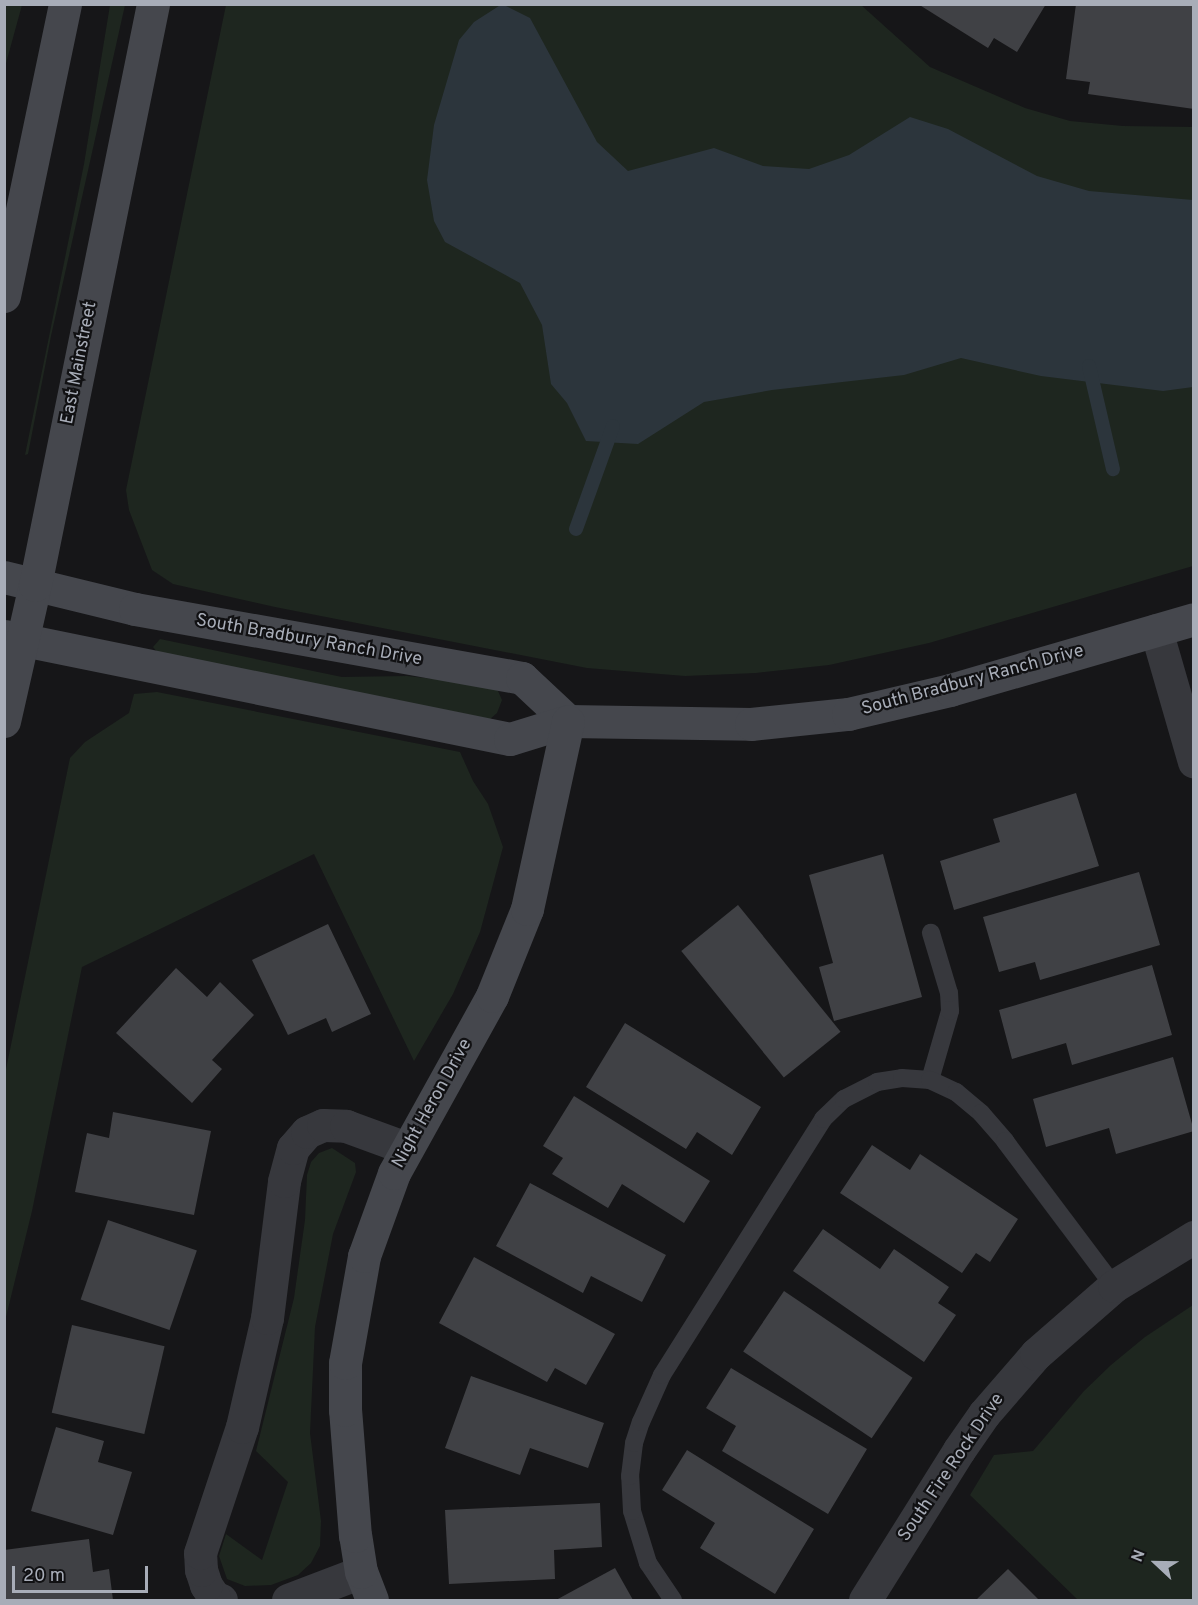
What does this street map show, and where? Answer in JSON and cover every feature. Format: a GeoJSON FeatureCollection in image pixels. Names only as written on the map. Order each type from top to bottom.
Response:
{"type":"FeatureCollection","features":[{"type":"Feature","properties":{"kind":"street"},"geometry":{"type":"LineString","coordinates":[[4,296],[65,4]]}},
{"type":"Feature","properties":{"kind":"street","name":"East Mainstreet"},"geometry":{"type":"LineString","coordinates":[[4,722],[20,581],[153,4]]}},
{"type":"Feature","properties":{"kind":"street","name":"South Bradbury Ranch Drive"},"geometry":{"type":"LineString","coordinates":[[20,581],[135,609],[522,678],[568,721]]}},
{"type":"Feature","properties":{"kind":"street","name":"South Bradbury Ranch Drive"},"geometry":{"type":"LineString","coordinates":[[13,638],[510,739],[568,721],[751,724],[848,714],[950,690],[1194,619]]}},
{"type":"Feature","properties":{"kind":"street"},"geometry":{"type":"LineString","coordinates":[[1156,630],[1194,762]]}},
{"type":"Feature","properties":{"kind":"street","name":"Night Heron Drive"},"geometry":{"type":"LineString","coordinates":[[366,1586],[350,1500],[345,1363],[364,1256],[405,1148],[467,1046],[492,996],[527,909],[568,721]]}},
{"type":"Feature","properties":{"kind":"street"},"geometry":{"type":"LineString","coordinates":[[221,1600],[214,1597],[206,1585],[201,1570],[200,1553],[242,1427],[267,1318],[284,1181],[293,1148],[307,1132],[322,1125],[346,1126],[405,1148]]}},
{"type":"Feature","properties":{"kind":"street","name":"South Fire Rock Drive"},"geometry":{"type":"LineString","coordinates":[[865,1600],[984,1414],[1036,1354],[1114,1286],[1194,1237]]}},
{"type":"Feature","properties":{"kind":"street"},"geometry":{"type":"LineString","coordinates":[[288,1600],[366,1586]]}},
{"type":"Feature","properties":{"kind":"lane"},"geometry":{"type":"LineString","coordinates":[[930,1080],[950,1011],[949,993],[931,933]]}},
{"type":"Feature","properties":{"kind":"lane"},"geometry":{"type":"LineString","coordinates":[[673,1600],[658,1582],[648,1563],[632,1511],[632,1459],[648,1402],[662,1375],[832,1109],[844,1099],[877,1082],[902,1078],[930,1080],[956,1092],[981,1113],[1114,1286]]}},
{"type":"Feature","properties":{"kind":"shaded area"},"geometry":{"type":"Polygon","coordinates":[[[502,4],[530,18],[597,142],[628,171],[714,148],[763,166],[809,169],[849,155],[910,117],[948,129],[1037,176],[1089,191],[1193,200],[1193,387],[1163,391],[1041,376],[961,358],[904,375],[772,390],[704,402],[638,444],[586,441],[567,403],[551,384],[542,325],[520,283],[445,242],[434,221],[427,180],[434,125],[459,40],[474,22],[502,4]]]}},
{"type":"Feature","properties":{"kind":"shaded area"},"geometry":{"type":"Polygon","coordinates":[[[4,5],[22,5],[5,67],[4,5]]]}},
{"type":"Feature","properties":{"kind":"shaded area"},"geometry":{"type":"Polygon","coordinates":[[[110,5],[125,5],[51,336],[28,454],[25,455],[84,164],[110,5]]]}},
{"type":"Feature","properties":{"kind":"shaded area"},"geometry":{"type":"Polygon","coordinates":[[[226,5],[861,5],[930,67],[1025,108],[1070,121],[1123,126],[1193,127],[1193,566],[929,643],[829,665],[756,673],[685,676],[587,668],[275,607],[173,584],[152,570],[129,510],[126,490],[226,5]]]}},
{"type":"Feature","properties":{"kind":"shaded area"},"geometry":{"type":"Polygon","coordinates":[[[160,639],[342,677],[407,676],[490,685],[498,691],[502,700],[497,713],[490,719],[158,653],[153,647],[160,639]]]}},
{"type":"Feature","properties":{"kind":"shaded area"},"geometry":{"type":"Polygon","coordinates":[[[157,692],[460,752],[473,781],[488,804],[503,847],[480,932],[453,994],[414,1061],[314,854],[82,967],[32,1211],[5,1321],[5,1074],[70,758],[85,742],[129,713],[134,694],[157,692]]]}},
{"type":"Feature","properties":{"kind":"shaded area"},"geometry":{"type":"Polygon","coordinates":[[[332,1148],[355,1163],[356,1172],[333,1234],[315,1327],[310,1433],[321,1521],[320,1546],[311,1563],[298,1575],[271,1585],[245,1586],[227,1579],[219,1556],[226,1534],[262,1560],[288,1482],[256,1451],[294,1298],[305,1220],[307,1175],[311,1162],[319,1153],[332,1148]]]}},
{"type":"Feature","properties":{"kind":"shaded area"},"geometry":{"type":"Polygon","coordinates":[[[1193,1305],[1193,1600],[1078,1600],[970,1495],[994,1455],[1033,1451],[1084,1391],[1111,1365],[1145,1337],[1193,1305]]]}},
{"type":"Feature","properties":{"kind":"building"},"geometry":{"type":"Polygon","coordinates":[[[918,4],[1046,4],[1017,52],[994,38],[988,48],[918,4]]]}},
{"type":"Feature","properties":{"kind":"building"},"geometry":{"type":"Polygon","coordinates":[[[1076,4],[1194,4],[1194,109],[1088,94],[1090,82],[1066,79],[1076,4]]]}},
{"type":"Feature","properties":{"kind":"building"},"geometry":{"type":"Polygon","coordinates":[[[1076,793],[1099,866],[954,910],[940,861],[1000,842],[993,819],[1076,793]]]}},
{"type":"Feature","properties":{"kind":"building"},"geometry":{"type":"Polygon","coordinates":[[[883,854],[922,997],[834,1021],[819,967],[833,963],[809,875],[883,854]]]}},
{"type":"Feature","properties":{"kind":"building"},"geometry":{"type":"Polygon","coordinates":[[[1139,872],[1160,945],[1040,980],[1035,962],[999,972],[983,917],[1139,872]]]}},
{"type":"Feature","properties":{"kind":"building"},"geometry":{"type":"Polygon","coordinates":[[[738,905],[841,1032],[784,1078],[681,951],[738,905]]]}},
{"type":"Feature","properties":{"kind":"building"},"geometry":{"type":"Polygon","coordinates":[[[328,924],[371,1014],[332,1032],[326,1018],[288,1035],[252,960],[328,924]]]}},
{"type":"Feature","properties":{"kind":"building"},"geometry":{"type":"Polygon","coordinates":[[[1152,965],[1172,1035],[1072,1065],[1066,1043],[1012,1059],[999,1010],[1152,965]]]}},
{"type":"Feature","properties":{"kind":"building"},"geometry":{"type":"Polygon","coordinates":[[[176,968],[207,997],[220,982],[254,1015],[212,1060],[222,1069],[192,1103],[116,1033],[176,968]]]}},
{"type":"Feature","properties":{"kind":"building"},"geometry":{"type":"Polygon","coordinates":[[[625,1023],[761,1107],[732,1155],[697,1132],[686,1149],[586,1087],[625,1023]]]}},
{"type":"Feature","properties":{"kind":"building"},"geometry":{"type":"Polygon","coordinates":[[[1173,1057],[1194,1131],[1116,1154],[1109,1128],[1046,1147],[1033,1099],[1173,1057]]]}},
{"type":"Feature","properties":{"kind":"building"},"geometry":{"type":"Polygon","coordinates":[[[574,1096],[710,1181],[684,1223],[622,1184],[608,1208],[552,1174],[563,1158],[543,1146],[574,1096]]]}},
{"type":"Feature","properties":{"kind":"building"},"geometry":{"type":"Polygon","coordinates":[[[113,1112],[211,1131],[194,1215],[75,1192],[87,1133],[109,1138],[113,1112]]]}},
{"type":"Feature","properties":{"kind":"building"},"geometry":{"type":"Polygon","coordinates":[[[872,1145],[910,1170],[920,1154],[1018,1219],[990,1262],[976,1253],[962,1273],[840,1193],[872,1145]]]}},
{"type":"Feature","properties":{"kind":"building"},"geometry":{"type":"Polygon","coordinates":[[[530,1183],[666,1255],[642,1302],[591,1276],[583,1293],[496,1246],[530,1183]]]}},
{"type":"Feature","properties":{"kind":"building"},"geometry":{"type":"Polygon","coordinates":[[[108,1220],[197,1251],[170,1330],[81,1299],[108,1220]]]}},
{"type":"Feature","properties":{"kind":"building"},"geometry":{"type":"Polygon","coordinates":[[[823,1229],[880,1269],[894,1249],[949,1287],[938,1303],[956,1315],[924,1362],[793,1271],[823,1229]]]}},
{"type":"Feature","properties":{"kind":"building"},"geometry":{"type":"Polygon","coordinates":[[[474,1257],[615,1334],[586,1385],[555,1368],[547,1382],[439,1323],[474,1257]]]}},
{"type":"Feature","properties":{"kind":"building"},"geometry":{"type":"Polygon","coordinates":[[[784,1291],[913,1378],[872,1438],[743,1352],[784,1291]]]}},
{"type":"Feature","properties":{"kind":"building"},"geometry":{"type":"Polygon","coordinates":[[[72,1325],[165,1346],[144,1434],[52,1413],[72,1325]]]}},
{"type":"Feature","properties":{"kind":"building"},"geometry":{"type":"Polygon","coordinates":[[[731,1368],[867,1449],[828,1514],[722,1451],[736,1426],[706,1408],[731,1368]]]}},
{"type":"Feature","properties":{"kind":"building"},"geometry":{"type":"Polygon","coordinates":[[[471,1376],[604,1423],[588,1468],[530,1448],[520,1475],[445,1448],[471,1376]]]}},
{"type":"Feature","properties":{"kind":"building"},"geometry":{"type":"Polygon","coordinates":[[[56,1427],[104,1441],[98,1462],[132,1472],[113,1535],[31,1511],[56,1427]]]}},
{"type":"Feature","properties":{"kind":"building"},"geometry":{"type":"Polygon","coordinates":[[[687,1450],[814,1529],[775,1594],[700,1548],[715,1523],[662,1490],[687,1450]]]}},
{"type":"Feature","properties":{"kind":"building"},"geometry":{"type":"Polygon","coordinates":[[[600,1503],[602,1547],[554,1550],[555,1579],[449,1584],[445,1510],[600,1503]]]}},
{"type":"Feature","properties":{"kind":"building"},"geometry":{"type":"Polygon","coordinates":[[[89,1539],[93,1572],[109,1569],[113,1600],[4,1600],[4,1550],[89,1539]]]}},
{"type":"Feature","properties":{"kind":"building"},"geometry":{"type":"Polygon","coordinates":[[[615,1568],[633,1600],[556,1600],[615,1568]]]}},
{"type":"Feature","properties":{"kind":"building"},"geometry":{"type":"Polygon","coordinates":[[[1008,1569],[1039,1600],[976,1600],[1008,1569]]]}},
{"type":"Feature","properties":{"kind":"waterway"},"geometry":{"type":"LineString","coordinates":[[1089,366],[1113,469]]}},
{"type":"Feature","properties":{"kind":"waterway"},"geometry":{"type":"LineString","coordinates":[[576,529],[613,426]]}}]}
